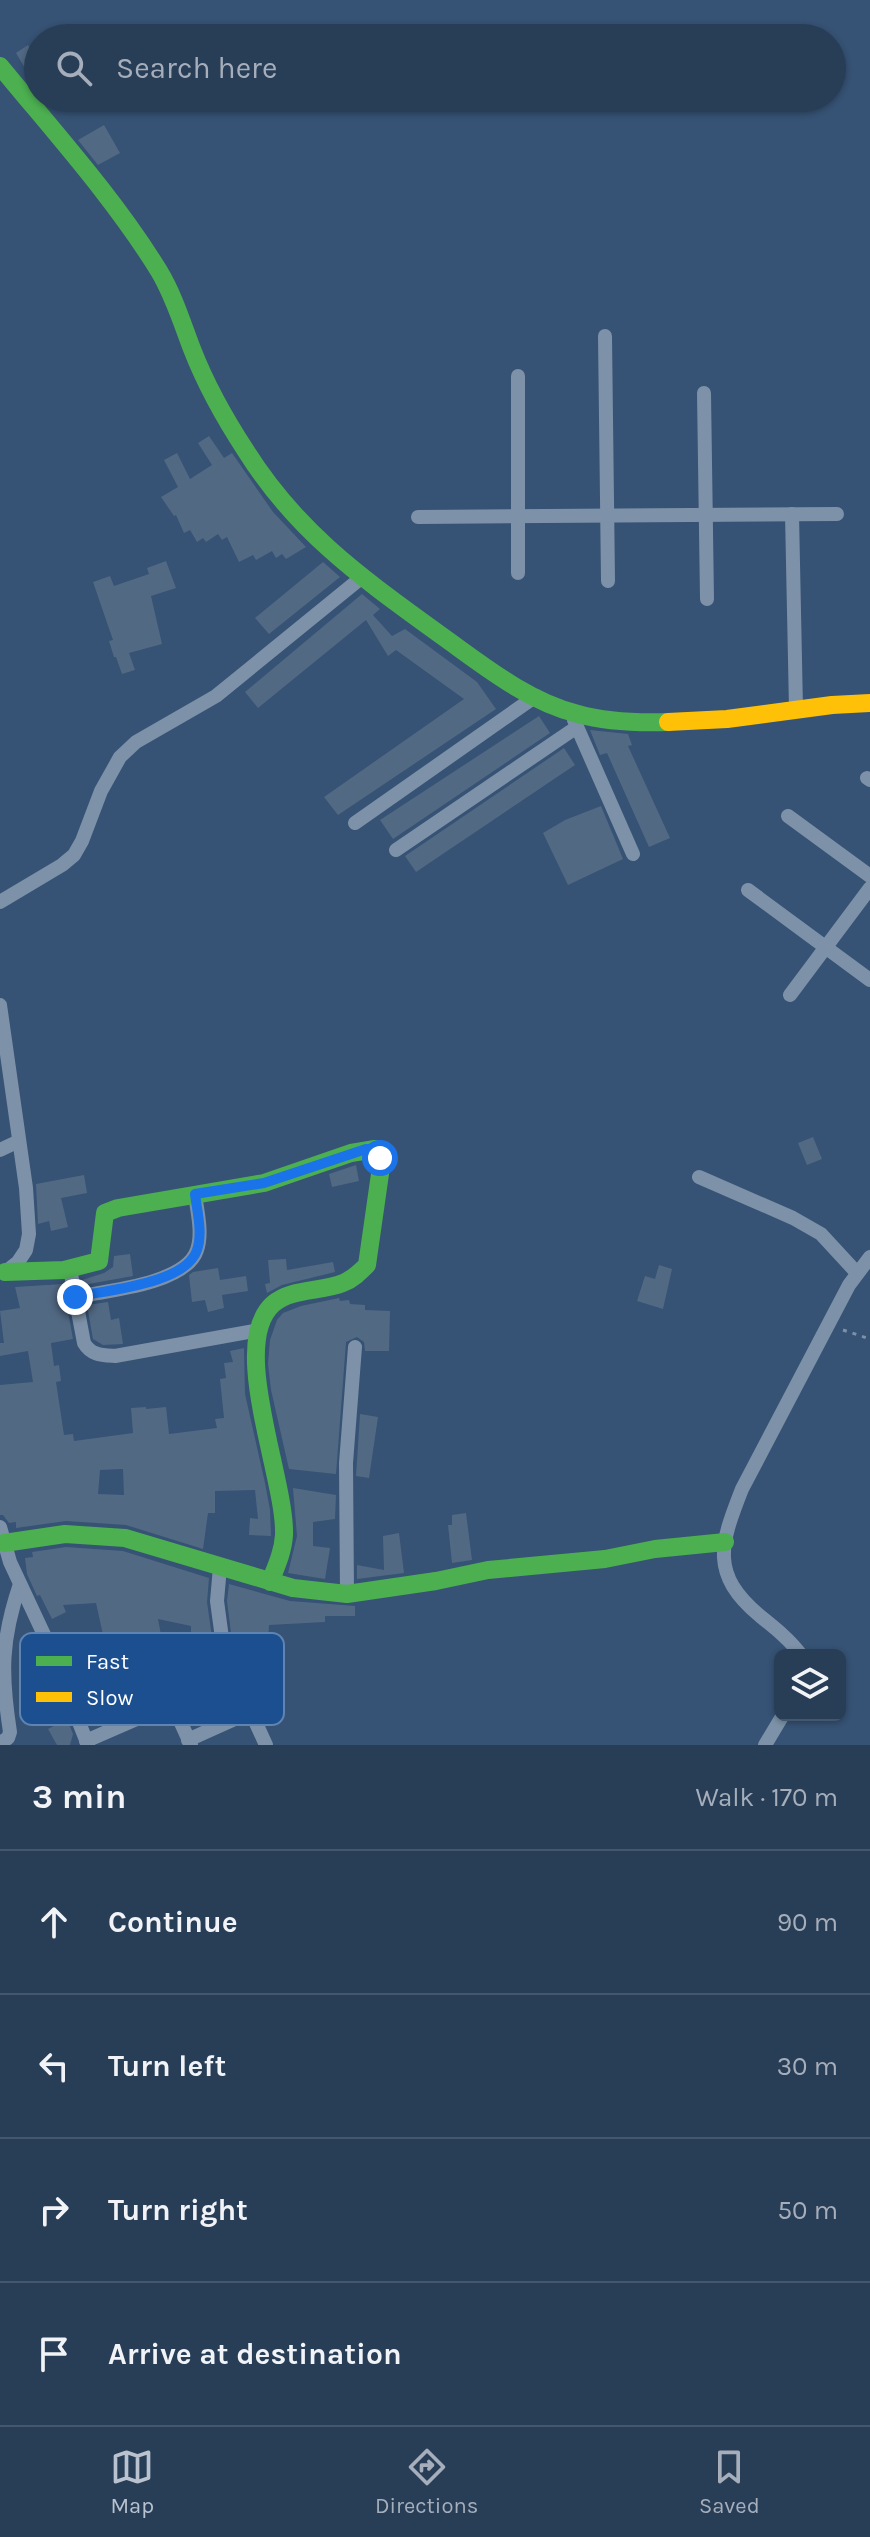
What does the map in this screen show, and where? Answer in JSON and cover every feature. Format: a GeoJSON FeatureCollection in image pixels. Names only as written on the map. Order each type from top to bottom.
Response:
{"type":"FeatureCollection","features":[{"type":"Feature","properties":{"kind":"street"},"geometry":{"type":"LineString","coordinates":[[0,66],[24,95]]}},
{"type":"Feature","properties":{"kind":"street"},"geometry":{"type":"LineString","coordinates":[[38,112],[145,250],[173,297],[208,385],[239,441],[298,521],[361,578],[507,681],[574,720],[633,854]]}},
{"type":"Feature","properties":{"kind":"street"},"geometry":{"type":"LineString","coordinates":[[605,336],[608,581]]}},
{"type":"Feature","properties":{"kind":"street"},"geometry":{"type":"LineString","coordinates":[[518,376],[518,573]]}},
{"type":"Feature","properties":{"kind":"street"},"geometry":{"type":"LineString","coordinates":[[704,393],[707,599]]}},
{"type":"Feature","properties":{"kind":"street"},"geometry":{"type":"LineString","coordinates":[[792,514],[796,709]]}},
{"type":"Feature","properties":{"kind":"street"},"geometry":{"type":"LineString","coordinates":[[418,517],[837,514]]}},
{"type":"Feature","properties":{"kind":"street"},"geometry":{"type":"LineString","coordinates":[[0,902],[51,873],[74,855],[107,780],[120,757],[136,742],[216,696],[361,578]]}},
{"type":"Feature","properties":{"kind":"street"},"geometry":{"type":"LineString","coordinates":[[355,823],[536,696]]}},
{"type":"Feature","properties":{"kind":"street"},"geometry":{"type":"LineString","coordinates":[[396,850],[574,720],[671,722],[767,715],[852,702],[870,703]]}},
{"type":"Feature","properties":{"kind":"street"},"geometry":{"type":"LineString","coordinates":[[788,816],[870,876]]}},
{"type":"Feature","properties":{"kind":"street"},"geometry":{"type":"LineString","coordinates":[[790,995],[870,888]]}},
{"type":"Feature","properties":{"kind":"street"},"geometry":{"type":"LineString","coordinates":[[748,890],[870,980]]}},
{"type":"Feature","properties":{"kind":"street"},"geometry":{"type":"LineString","coordinates":[[0,1005],[4,1076],[19,1141],[29,1234],[26,1250],[18,1262],[2,1274]]}},
{"type":"Feature","properties":{"kind":"street"},"geometry":{"type":"LineString","coordinates":[[0,1150],[19,1141]]}},
{"type":"Feature","properties":{"kind":"street"},"geometry":{"type":"LineString","coordinates":[[2,1274],[48,1273],[99,1261],[102,1253],[101,1221],[105,1213],[118,1208],[264,1183],[366,1149],[375,1149],[381,1167],[367,1265],[359,1276],[348,1283],[282,1298],[273,1303],[260,1330],[257,1377],[280,1482],[284,1535],[281,1554],[270,1582]]}},
{"type":"Feature","properties":{"kind":"street"},"geometry":{"type":"LineString","coordinates":[[699,1177],[793,1218],[821,1234],[857,1273]]}},
{"type":"Feature","properties":{"kind":"street"},"geometry":{"type":"LineString","coordinates":[[75,1297],[160,1279],[178,1272],[190,1262],[197,1251],[199,1235],[195,1194]]}},
{"type":"Feature","properties":{"kind":"street"},"geometry":{"type":"LineString","coordinates":[[796,1649],[743,1601],[732,1586],[726,1575],[725,1542],[742,1489],[857,1273],[870,1257]]}},
{"type":"Feature","properties":{"kind":"street"},"geometry":{"type":"LineString","coordinates":[[70,1269],[84,1343],[88,1351],[98,1355],[115,1356],[260,1330]]}},
{"type":"Feature","properties":{"kind":"street"},"geometry":{"type":"LineString","coordinates":[[347,1594],[346,1463],[355,1347]]}},
{"type":"Feature","properties":{"kind":"street"},"geometry":{"type":"LineString","coordinates":[[43,1633],[2,1535],[103,1535],[146,1543],[293,1588],[347,1594],[488,1570],[605,1559],[655,1549],[725,1542]]}},
{"type":"Feature","properties":{"kind":"street"},"geometry":{"type":"LineString","coordinates":[[219,1633],[217,1601],[220,1567]]}},
{"type":"Feature","properties":{"kind":"street"},"geometry":{"type":"LineString","coordinates":[[0,1743],[8,1738],[10,1732],[3,1663],[9,1616],[20,1584]]}},
{"type":"Feature","properties":{"kind":"street"},"geometry":{"type":"LineString","coordinates":[[765,1745],[779,1721]]}},
{"type":"Feature","properties":{"kind":"street"},"geometry":{"type":"LineString","coordinates":[[87,1743],[125,1725]]}},
{"type":"Feature","properties":{"kind":"street"},"geometry":{"type":"LineString","coordinates":[[190,1742],[224,1725]]}},
{"type":"Feature","properties":{"kind":"street"},"geometry":{"type":"LineString","coordinates":[[256,1725],[266,1745]]}},
{"type":"Feature","properties":{"kind":"path"},"geometry":{"type":"LineString","coordinates":[[829,1325],[870,1339]]}},
{"type":"Feature","properties":{"kind":"building"},"geometry":{"type":"Polygon","coordinates":[[[24,48],[24,66],[16,53],[24,48]]]}},
{"type":"Feature","properties":{"kind":"building"},"geometry":{"type":"Polygon","coordinates":[[[104,125],[120,153],[98,165],[78,140],[104,125]]]}},
{"type":"Feature","properties":{"kind":"building"},"geometry":{"type":"Polygon","coordinates":[[[209,436],[224,458],[232,453],[273,512],[306,547],[286,559],[282,554],[276,558],[272,551],[256,560],[253,555],[239,562],[227,537],[222,540],[218,534],[206,542],[203,538],[197,542],[190,530],[184,533],[176,515],[161,497],[178,487],[164,460],[177,453],[190,479],[212,465],[198,443],[209,436]]]}},
{"type":"Feature","properties":{"kind":"building"},"geometry":{"type":"Polygon","coordinates":[[[166,561],[176,588],[151,596],[162,644],[129,653],[135,670],[122,674],[114,657],[109,641],[113,640],[93,582],[110,576],[114,586],[149,574],[147,568],[166,561]]]}},
{"type":"Feature","properties":{"kind":"building"},"geometry":{"type":"Polygon","coordinates":[[[323,562],[340,577],[269,634],[255,618],[323,562]]]}},
{"type":"Feature","properties":{"kind":"building"},"geometry":{"type":"Polygon","coordinates":[[[362,594],[380,609],[373,615],[392,636],[405,629],[477,682],[496,709],[338,815],[324,797],[464,699],[396,650],[388,656],[366,620],[258,708],[245,692],[362,594]]]}},
{"type":"Feature","properties":{"kind":"building"},"geometry":{"type":"Polygon","coordinates":[[[539,716],[550,733],[393,839],[380,820],[539,716]]]}},
{"type":"Feature","properties":{"kind":"building"},"geometry":{"type":"Polygon","coordinates":[[[590,730],[628,734],[632,745],[628,746],[670,838],[649,847],[607,753],[600,755],[590,730]]]}},
{"type":"Feature","properties":{"kind":"building"},"geometry":{"type":"Polygon","coordinates":[[[564,748],[575,765],[416,872],[405,856],[564,748]]]}},
{"type":"Feature","properties":{"kind":"building"},"geometry":{"type":"Polygon","coordinates":[[[601,806],[623,859],[568,885],[543,833],[565,820],[601,806]]]}},
{"type":"Feature","properties":{"kind":"building"},"geometry":{"type":"Polygon","coordinates":[[[813,1137],[822,1159],[807,1165],[798,1143],[813,1137]]]}},
{"type":"Feature","properties":{"kind":"building"},"geometry":{"type":"Polygon","coordinates":[[[356,1165],[359,1181],[332,1187],[329,1174],[356,1165]]]}},
{"type":"Feature","properties":{"kind":"building"},"geometry":{"type":"Polygon","coordinates":[[[84,1175],[87,1193],[61,1198],[68,1227],[51,1231],[49,1221],[38,1224],[36,1184],[84,1175]]]}},
{"type":"Feature","properties":{"kind":"building"},"geometry":{"type":"Polygon","coordinates":[[[130,1254],[133,1276],[83,1285],[82,1280],[113,1267],[114,1256],[130,1254]]]}},
{"type":"Feature","properties":{"kind":"building"},"geometry":{"type":"Polygon","coordinates":[[[286,1259],[287,1270],[333,1262],[335,1272],[282,1285],[267,1293],[265,1284],[270,1283],[268,1260],[286,1259]]]}},
{"type":"Feature","properties":{"kind":"building"},"geometry":{"type":"Polygon","coordinates":[[[659,1265],[672,1269],[663,1309],[637,1301],[645,1276],[655,1279],[659,1265]]]}},
{"type":"Feature","properties":{"kind":"building"},"geometry":{"type":"Polygon","coordinates":[[[218,1268],[220,1280],[246,1276],[248,1291],[222,1295],[224,1308],[208,1312],[205,1300],[192,1302],[189,1275],[218,1268]]]}},
{"type":"Feature","properties":{"kind":"building"},"geometry":{"type":"Polygon","coordinates":[[[63,1284],[73,1339],[51,1343],[54,1366],[59,1365],[61,1381],[56,1382],[64,1435],[73,1434],[74,1441],[133,1433],[131,1408],[166,1407],[169,1434],[217,1428],[215,1419],[224,1418],[220,1379],[226,1378],[224,1363],[233,1362],[230,1351],[244,1348],[245,1394],[270,1510],[271,1536],[249,1535],[250,1518],[258,1519],[255,1490],[215,1491],[215,1513],[208,1513],[203,1549],[126,1525],[66,1521],[16,1528],[16,1522],[9,1523],[0,1515],[0,1385],[33,1382],[28,1351],[0,1356],[0,1343],[4,1343],[0,1311],[20,1308],[15,1287],[63,1284]],[[123,1469],[100,1470],[98,1494],[124,1495],[123,1469]]]}},
{"type":"Feature","properties":{"kind":"building"},"geometry":{"type":"Polygon","coordinates":[[[339,1298],[340,1301],[349,1300],[350,1304],[365,1305],[365,1310],[390,1311],[389,1351],[365,1351],[364,1342],[357,1337],[346,1342],[336,1474],[289,1469],[271,1390],[268,1364],[270,1340],[283,1313],[339,1298]]]}},
{"type":"Feature","properties":{"kind":"building"},"geometry":{"type":"Polygon","coordinates":[[[108,1302],[111,1320],[119,1318],[123,1344],[103,1345],[93,1339],[87,1305],[108,1302]]]}},
{"type":"Feature","properties":{"kind":"building"},"geometry":{"type":"Polygon","coordinates":[[[360,1414],[378,1417],[369,1478],[356,1476],[360,1414]]]}},
{"type":"Feature","properties":{"kind":"building"},"geometry":{"type":"Polygon","coordinates":[[[293,1488],[336,1495],[335,1519],[313,1522],[313,1546],[330,1548],[325,1579],[288,1573],[297,1536],[293,1488]]]}},
{"type":"Feature","properties":{"kind":"building"},"geometry":{"type":"Polygon","coordinates":[[[466,1513],[472,1560],[452,1563],[448,1525],[452,1525],[452,1515],[466,1513]]]}},
{"type":"Feature","properties":{"kind":"building"},"geometry":{"type":"Polygon","coordinates":[[[399,1533],[404,1573],[357,1579],[357,1565],[384,1570],[383,1536],[399,1533]]]}},
{"type":"Feature","properties":{"kind":"building"},"geometry":{"type":"Polygon","coordinates":[[[66,1547],[123,1551],[209,1578],[207,1602],[211,1633],[191,1633],[191,1626],[158,1619],[161,1633],[103,1633],[96,1603],[63,1605],[66,1612],[52,1619],[27,1574],[25,1558],[33,1557],[32,1552],[66,1547]]]}},
{"type":"Feature","properties":{"kind":"building"},"geometry":{"type":"Polygon","coordinates":[[[229,1584],[290,1601],[355,1606],[355,1616],[325,1616],[325,1622],[269,1625],[269,1633],[231,1633],[227,1601],[229,1584]]]}},
{"type":"Feature","properties":{"kind":"building"},"geometry":{"type":"Polygon","coordinates":[[[56,1725],[69,1725],[73,1734],[70,1745],[57,1745],[48,1729],[56,1725]]]}},
{"type":"Feature","properties":{"kind":"traffic: fast"},"geometry":{"type":"LineString","coordinates":[[0,66],[24,95]]}},
{"type":"Feature","properties":{"kind":"traffic: fast"},"geometry":{"type":"LineString","coordinates":[[38,112],[142,244],[169,290],[216,402],[266,480],[311,531],[386,595],[524,692],[589,717],[668,722]]}},
{"type":"Feature","properties":{"kind":"traffic: fast"},"geometry":{"type":"LineString","coordinates":[[5,1272],[64,1270],[99,1261],[105,1213],[118,1208],[264,1183],[351,1153],[375,1149],[381,1167],[367,1265],[343,1283],[280,1299],[261,1323],[256,1349],[257,1380],[284,1535],[270,1582]]}},
{"type":"Feature","properties":{"kind":"traffic: fast"},"geometry":{"type":"LineString","coordinates":[[4,1543],[65,1534],[125,1538],[293,1588],[347,1594],[488,1570],[605,1559],[655,1549],[725,1542]]}},
{"type":"Feature","properties":{"kind":"traffic: slow"},"geometry":{"type":"LineString","coordinates":[[668,722],[727,719],[870,703]]}},
{"type":"Feature","properties":{"kind":"route"},"geometry":{"type":"LineString","coordinates":[[75,1297],[160,1279],[178,1272],[190,1262],[197,1251],[199,1235],[195,1194],[264,1183],[366,1149],[375,1149],[380,1158]]}}]}
